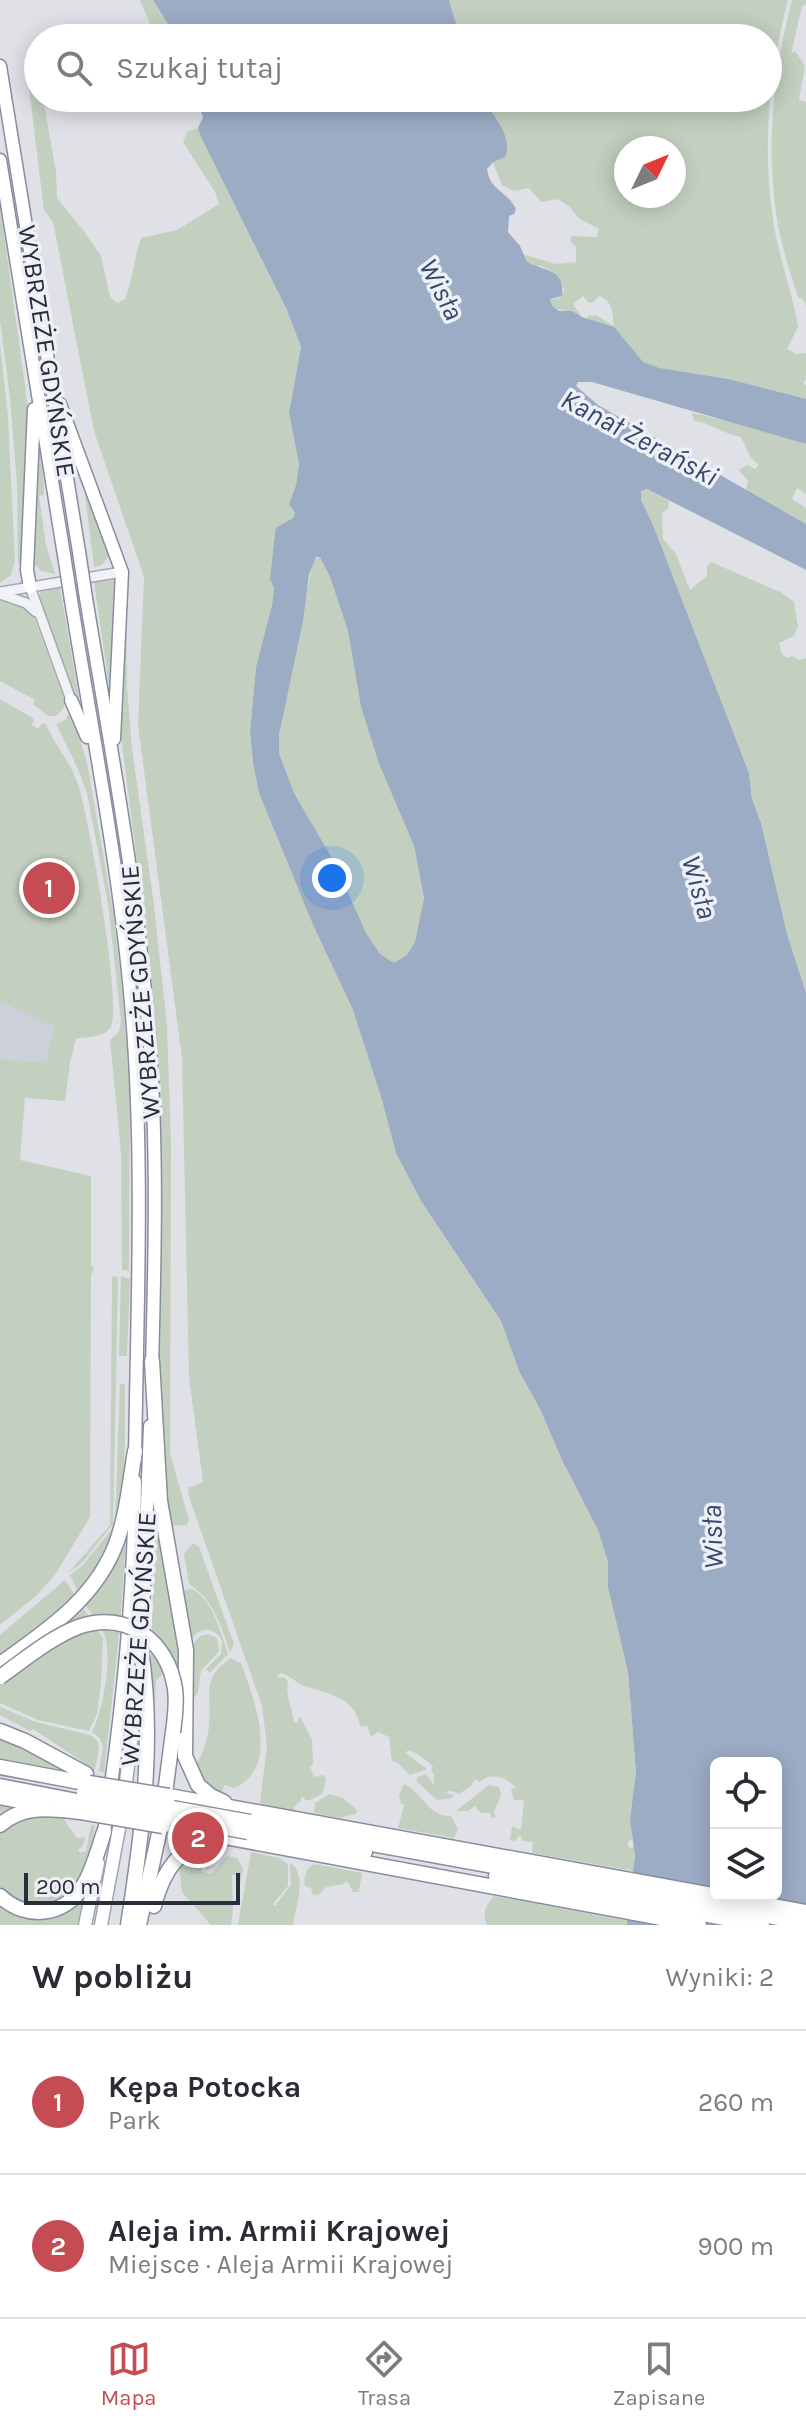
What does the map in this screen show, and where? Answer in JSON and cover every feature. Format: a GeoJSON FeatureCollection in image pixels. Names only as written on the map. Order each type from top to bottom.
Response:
{"type":"FeatureCollection","features":[{"type":"Feature","properties":{"kind":"highway"},"geometry":{"type":"LineString","coordinates":[[152,1361],[160,1501],[186,1650],[183,1742],[189,1769],[198,1785],[249,1827]]}},
{"type":"Feature","properties":{"kind":"highway"},"geometry":{"type":"LineString","coordinates":[[0,1664],[51,1627],[85,1595],[105,1567],[117,1541],[135,1451]]}},
{"type":"Feature","properties":{"kind":"highway"},"geometry":{"type":"LineString","coordinates":[[0,1677],[77,1628],[105,1622],[132,1627],[151,1638],[169,1665],[176,1698],[173,1732],[161,1824],[139,1925]]}},
{"type":"Feature","properties":{"kind":"highway"},"geometry":{"type":"LineString","coordinates":[[128,1925],[145,1804],[145,1674],[141,1650]]}},
{"type":"Feature","properties":{"kind":"highway"},"geometry":{"type":"LineString","coordinates":[[0,1731],[25,1741],[84,1792]]}},
{"type":"Feature","properties":{"kind":"highway"},"geometry":{"type":"LineString","coordinates":[[0,1767],[84,1792],[249,1827],[762,1925]]}},
{"type":"Feature","properties":{"kind":"highway"},"geometry":{"type":"LineString","coordinates":[[0,1776],[699,1925]]}},
{"type":"Feature","properties":{"kind":"highway"},"geometry":{"type":"LineString","coordinates":[[0,1786],[84,1792]]}},
{"type":"Feature","properties":{"kind":"highway"},"geometry":{"type":"LineString","coordinates":[[0,1797],[126,1789],[249,1827],[806,1923]]}},
{"type":"Feature","properties":{"kind":"highway"},"geometry":{"type":"LineString","coordinates":[[0,1825],[20,1812],[43,1809],[84,1792]]}},
{"type":"Feature","properties":{"kind":"highway"},"geometry":{"type":"LineString","coordinates":[[149,1925],[163,1876],[180,1855],[249,1827],[806,1912]]}},
{"type":"Feature","properties":{"kind":"highway"},"geometry":{"type":"LineString","coordinates":[[0,1896],[14,1906],[37,1913],[62,1906],[78,1893],[104,1832]]}},
{"type":"Feature","properties":{"kind":"main road","name":"WYBRZEŻE GDYŃSKIE"},"geometry":{"type":"LineString","coordinates":[[0,66],[113,762],[138,930],[151,1059],[154,1158],[152,1361],[141,1650],[123,1807],[101,1925]]}},
{"type":"Feature","properties":{"kind":"main road","name":"WYBRZEŻE GDYŃSKIE"},"geometry":{"type":"LineString","coordinates":[[0,160],[120,908],[134,1046],[138,1173],[133,1566],[119,1729],[104,1832],[85,1925]]}},
{"type":"Feature","properties":{"kind":"main road"},"geometry":{"type":"LineString","coordinates":[[51,380],[122,572],[113,762]]}},
{"type":"Feature","properties":{"kind":"main road"},"geometry":{"type":"LineString","coordinates":[[30,587],[27,570],[36,382]]}},
{"type":"Feature","properties":{"kind":"main road"},"geometry":{"type":"LineString","coordinates":[[71,700],[77,708],[97,763]]}},
{"type":"Feature","properties":{"kind":"street"},"geometry":{"type":"LineString","coordinates":[[0,593],[122,572]]}},
{"type":"Feature","properties":{"kind":"street"},"geometry":{"type":"LineString","coordinates":[[30,587],[71,700]]}},
{"type":"Feature","properties":{"kind":"street"},"geometry":{"type":"LineString","coordinates":[[0,593],[26,603],[38,614]]}},
{"type":"Feature","properties":{"kind":"shaded area"},"geometry":{"type":"Polygon","coordinates":[[[0,1002],[54,1025],[46,1064],[0,1059],[0,1002]]]}},
{"type":"Feature","properties":{"kind":"green space"},"geometry":{"type":"Polygon","coordinates":[[[140,0],[153,0],[168,24],[150,24],[140,0]]]}},
{"type":"Feature","properties":{"kind":"green space"},"geometry":{"type":"Polygon","coordinates":[[[426,0],[788,0],[782,24],[437,24],[426,0]]]}},
{"type":"Feature","properties":{"kind":"green space"},"geometry":{"type":"Polygon","coordinates":[[[792,0],[806,0],[791,54],[795,51],[805,66],[799,100],[806,102],[806,306],[804,300],[798,297],[785,255],[773,187],[772,133],[774,112],[782,112],[782,43],[792,0]]]}},
{"type":"Feature","properties":{"kind":"green space"},"geometry":{"type":"Polygon","coordinates":[[[32,112],[45,112],[56,172],[57,198],[101,256],[110,296],[117,303],[125,299],[141,238],[177,230],[219,204],[215,192],[183,142],[187,132],[198,128],[287,310],[301,347],[289,413],[299,464],[289,503],[295,513],[275,532],[270,579],[274,588],[272,605],[256,667],[250,732],[259,793],[313,925],[353,1010],[396,1153],[421,1201],[501,1321],[519,1371],[598,1530],[608,1562],[608,1587],[628,1672],[636,1773],[630,1818],[633,1838],[627,1843],[630,1848],[635,1846],[634,1871],[532,1853],[533,1842],[523,1841],[520,1835],[515,1841],[510,1840],[512,1826],[521,1830],[524,1800],[514,1800],[511,1789],[516,1788],[504,1779],[494,1776],[480,1782],[475,1779],[459,1794],[443,1792],[454,1795],[452,1798],[437,1800],[416,1781],[426,1774],[434,1785],[433,1766],[408,1750],[406,1753],[427,1769],[410,1775],[392,1761],[389,1737],[378,1732],[371,1737],[367,1726],[360,1726],[357,1716],[346,1702],[280,1673],[277,1678],[284,1677],[288,1681],[294,1722],[297,1723],[300,1716],[312,1740],[313,1765],[310,1767],[314,1777],[323,1775],[326,1779],[323,1793],[311,1800],[301,1796],[301,1801],[294,1807],[296,1814],[260,1803],[267,1746],[262,1706],[188,1488],[203,1482],[189,1377],[182,1058],[138,725],[144,577],[94,431],[53,222],[44,210],[32,112]]]}},
{"type":"Feature","properties":{"kind":"green space"},"geometry":{"type":"Polygon","coordinates":[[[479,112],[769,112],[768,165],[775,233],[798,327],[787,349],[796,354],[806,353],[806,379],[803,383],[806,386],[806,405],[659,375],[587,319],[596,315],[614,326],[609,304],[599,296],[589,303],[583,296],[573,304],[582,317],[548,306],[546,300],[559,298],[564,291],[559,279],[541,266],[528,267],[518,253],[556,264],[576,262],[576,247],[570,241],[572,236],[597,237],[599,229],[578,218],[571,208],[558,199],[541,202],[529,188],[514,191],[502,185],[493,163],[487,169],[479,112]]]}},
{"type":"Feature","properties":{"kind":"green space"},"geometry":{"type":"Polygon","coordinates":[[[487,169],[490,182],[513,202],[501,197],[489,183],[487,169]]]}},
{"type":"Feature","properties":{"kind":"green space"},"geometry":{"type":"Polygon","coordinates":[[[0,205],[29,415],[22,563],[18,563],[17,484],[0,320],[0,205]]]}},
{"type":"Feature","properties":{"kind":"green space"},"geometry":{"type":"Polygon","coordinates":[[[0,345],[8,417],[15,560],[11,575],[0,583],[0,345]]]}},
{"type":"Feature","properties":{"kind":"green space"},"geometry":{"type":"Polygon","coordinates":[[[692,413],[806,438],[806,494],[797,488],[792,499],[806,508],[806,524],[746,491],[748,481],[739,470],[747,465],[755,469],[759,465],[751,458],[741,437],[694,421],[692,413]]]}},
{"type":"Feature","properties":{"kind":"green space"},"geometry":{"type":"Polygon","coordinates":[[[67,430],[110,555],[102,565],[94,567],[84,488],[73,464],[67,430]]]}},
{"type":"Feature","properties":{"kind":"green space"},"geometry":{"type":"Polygon","coordinates":[[[37,439],[44,495],[39,496],[46,545],[55,574],[41,571],[32,561],[37,439]]]}},
{"type":"Feature","properties":{"kind":"green space"},"geometry":{"type":"Polygon","coordinates":[[[647,489],[669,501],[668,509],[662,513],[663,539],[676,554],[690,590],[707,576],[707,566],[711,562],[780,592],[794,602],[798,627],[794,636],[779,643],[782,654],[787,658],[806,658],[806,993],[787,934],[761,823],[752,799],[749,773],[641,500],[641,491],[647,489]]]}},
{"type":"Feature","properties":{"kind":"green space"},"geometry":{"type":"Polygon","coordinates":[[[320,556],[348,631],[361,707],[379,764],[414,846],[424,898],[415,942],[407,955],[394,963],[380,954],[366,933],[336,865],[294,793],[279,753],[279,735],[313,561],[320,556]]]}},
{"type":"Feature","properties":{"kind":"green space"},"geometry":{"type":"Polygon","coordinates":[[[111,579],[118,584],[111,700],[94,582],[111,579]]]}},
{"type":"Feature","properties":{"kind":"green space"},"geometry":{"type":"Polygon","coordinates":[[[60,588],[82,715],[39,606],[40,592],[60,588]]]}},
{"type":"Feature","properties":{"kind":"green space"},"geometry":{"type":"Polygon","coordinates":[[[0,600],[18,604],[33,615],[65,701],[63,709],[56,716],[48,716],[33,704],[35,700],[0,681],[0,600]]]}},
{"type":"Feature","properties":{"kind":"green space"},"geometry":{"type":"Polygon","coordinates":[[[126,612],[132,748],[167,1025],[171,1143],[170,1453],[189,1520],[187,1525],[171,1526],[165,1500],[159,1371],[160,1085],[152,979],[121,736],[126,612]]]}},
{"type":"Feature","properties":{"kind":"green space"},"geometry":{"type":"Polygon","coordinates":[[[0,699],[31,717],[34,720],[32,725],[38,729],[42,723],[46,724],[78,784],[103,910],[113,1014],[107,1031],[76,1039],[65,1101],[25,1098],[20,1160],[91,1176],[91,1265],[94,1268],[91,1275],[90,1517],[55,1575],[35,1597],[0,1625],[0,1059],[46,1063],[54,1025],[0,1002],[0,699]]]}},
{"type":"Feature","properties":{"kind":"green space"},"geometry":{"type":"Polygon","coordinates":[[[71,711],[87,762],[113,911],[122,986],[130,1094],[129,1271],[122,1270],[121,1153],[110,1040],[119,1032],[121,1021],[108,904],[87,793],[56,724],[65,720],[71,711]]]}},
{"type":"Feature","properties":{"kind":"green space"},"geometry":{"type":"Polygon","coordinates":[[[112,1276],[118,1277],[113,1524],[82,1563],[69,1572],[110,1525],[112,1276]]]}},
{"type":"Feature","properties":{"kind":"green space"},"geometry":{"type":"Polygon","coordinates":[[[121,1276],[130,1279],[127,1356],[119,1356],[121,1276]]]}},
{"type":"Feature","properties":{"kind":"green space"},"geometry":{"type":"Polygon","coordinates":[[[120,1384],[125,1384],[125,1441],[117,1521],[96,1570],[79,1594],[70,1575],[83,1565],[115,1525],[120,1384]]]}},
{"type":"Feature","properties":{"kind":"green space"},"geometry":{"type":"Polygon","coordinates":[[[156,1506],[183,1650],[183,1685],[166,1671],[156,1680],[152,1782],[149,1781],[156,1506]]]}},
{"type":"Feature","properties":{"kind":"green space"},"geometry":{"type":"Polygon","coordinates":[[[127,1524],[120,1626],[104,1773],[99,1771],[103,1748],[100,1738],[92,1732],[105,1687],[106,1640],[84,1602],[127,1524]]]}},
{"type":"Feature","properties":{"kind":"green space"},"geometry":{"type":"Polygon","coordinates":[[[193,1543],[199,1547],[234,1644],[230,1652],[210,1605],[189,1584],[184,1554],[193,1543]]]}},
{"type":"Feature","properties":{"kind":"green space"},"geometry":{"type":"Polygon","coordinates":[[[65,1580],[103,1638],[97,1714],[89,1731],[38,1720],[0,1703],[0,1635],[65,1580]]]}},
{"type":"Feature","properties":{"kind":"green space"},"geometry":{"type":"Polygon","coordinates":[[[192,1589],[211,1609],[228,1654],[210,1673],[206,1669],[221,1654],[222,1640],[215,1633],[202,1630],[191,1640],[182,1591],[192,1589]]]}},
{"type":"Feature","properties":{"kind":"green space"},"geometry":{"type":"Polygon","coordinates":[[[208,1634],[217,1638],[219,1651],[201,1671],[194,1698],[194,1643],[200,1636],[208,1634]]]}},
{"type":"Feature","properties":{"kind":"green space"},"geometry":{"type":"Polygon","coordinates":[[[231,1658],[241,1663],[252,1694],[260,1731],[260,1749],[257,1765],[249,1778],[234,1788],[224,1785],[222,1793],[207,1783],[196,1767],[208,1731],[211,1680],[221,1665],[231,1658]]]}},
{"type":"Feature","properties":{"kind":"green space"},"geometry":{"type":"Polygon","coordinates":[[[0,1707],[36,1722],[90,1735],[97,1740],[99,1748],[95,1770],[33,1729],[30,1731],[0,1715],[0,1707]]]}},
{"type":"Feature","properties":{"kind":"green space"},"geometry":{"type":"Polygon","coordinates":[[[0,1736],[11,1740],[75,1775],[0,1761],[0,1736]]]}},
{"type":"Feature","properties":{"kind":"green space"},"geometry":{"type":"Polygon","coordinates":[[[404,1784],[436,1813],[451,1816],[458,1829],[454,1838],[398,1828],[404,1805],[399,1795],[404,1784]]]}},
{"type":"Feature","properties":{"kind":"green space"},"geometry":{"type":"Polygon","coordinates":[[[489,1785],[499,1787],[501,1795],[494,1812],[496,1817],[481,1813],[475,1806],[468,1811],[456,1811],[489,1785]]]}},
{"type":"Feature","properties":{"kind":"green space"},"geometry":{"type":"Polygon","coordinates":[[[330,1794],[343,1798],[357,1810],[356,1814],[339,1818],[314,1813],[315,1803],[330,1794]]]}},
{"type":"Feature","properties":{"kind":"green space"},"geometry":{"type":"Polygon","coordinates":[[[0,1801],[25,1805],[28,1814],[66,1817],[65,1821],[77,1838],[85,1837],[83,1846],[78,1850],[80,1853],[86,1851],[91,1825],[95,1825],[89,1860],[74,1891],[38,1915],[87,1887],[79,1925],[0,1925],[0,1801]]]}},
{"type":"Feature","properties":{"kind":"green space"},"geometry":{"type":"Polygon","coordinates":[[[212,1852],[213,1864],[208,1869],[207,1864],[201,1863],[202,1872],[211,1874],[227,1856],[237,1858],[243,1869],[240,1885],[237,1875],[232,1875],[231,1925],[211,1925],[182,1892],[179,1866],[196,1853],[197,1856],[212,1852]]]}},
{"type":"Feature","properties":{"kind":"green space"},"geometry":{"type":"Polygon","coordinates":[[[251,1852],[279,1858],[288,1864],[288,1886],[273,1904],[275,1906],[291,1885],[290,1863],[296,1868],[300,1883],[293,1925],[238,1925],[251,1852]]]}},
{"type":"Feature","properties":{"kind":"green space"},"geometry":{"type":"Polygon","coordinates":[[[314,1864],[362,1873],[359,1892],[353,1892],[347,1881],[326,1887],[320,1894],[313,1895],[304,1880],[307,1870],[314,1864]]]}},
{"type":"Feature","properties":{"kind":"green space"},"geometry":{"type":"Polygon","coordinates":[[[494,1896],[629,1921],[627,1925],[487,1925],[485,1910],[494,1896]]]}},
{"type":"Feature","properties":{"kind":"water"},"geometry":{"type":"Polygon","coordinates":[[[153,0],[449,0],[456,24],[168,24],[153,0]]]}},
{"type":"Feature","properties":{"kind":"water"},"geometry":{"type":"Polygon","coordinates":[[[201,112],[492,112],[501,126],[507,149],[505,157],[493,162],[487,169],[488,176],[516,209],[509,216],[508,232],[520,246],[527,262],[552,272],[560,280],[562,296],[550,299],[552,306],[559,311],[572,311],[614,327],[643,362],[659,368],[728,379],[806,399],[806,444],[592,382],[578,382],[576,386],[598,405],[806,524],[806,570],[647,489],[641,491],[641,500],[749,773],[752,799],[761,823],[787,934],[806,993],[806,1925],[627,1925],[635,1856],[630,1819],[636,1772],[628,1672],[608,1587],[608,1562],[598,1530],[519,1371],[501,1321],[421,1201],[396,1153],[353,1010],[313,925],[259,793],[250,732],[256,667],[272,605],[274,588],[270,579],[275,532],[295,513],[289,504],[299,464],[289,413],[301,347],[287,310],[198,128],[203,117],[201,112]],[[316,557],[309,575],[303,621],[279,735],[279,753],[294,793],[336,865],[366,933],[380,954],[394,963],[407,955],[415,942],[424,898],[414,846],[379,764],[361,707],[348,631],[320,557],[316,557]]]}},
{"type":"Feature","properties":{"kind":"place","name":"Kępa Potocka"},"geometry":{"type":"Point","coordinates":[49,888]}},
{"type":"Feature","properties":{"kind":"place","name":"Aleja im. Armii Krajowej"},"geometry":{"type":"Point","coordinates":[198,1838]}},
{"type":"Feature","properties":{"kind":"water label","name":"Wisła"},"geometry":{"type":"Point","coordinates":[442,289]}},
{"type":"Feature","properties":{"kind":"water label","name":"Kanał Żerański"},"geometry":{"type":"Point","coordinates":[640,437]}},
{"type":"Feature","properties":{"kind":"water label","name":"Wisła"},"geometry":{"type":"Point","coordinates":[700,887]}},
{"type":"Feature","properties":{"kind":"water label","name":"Wisła"},"geometry":{"type":"Point","coordinates":[712,1537]}}]}
